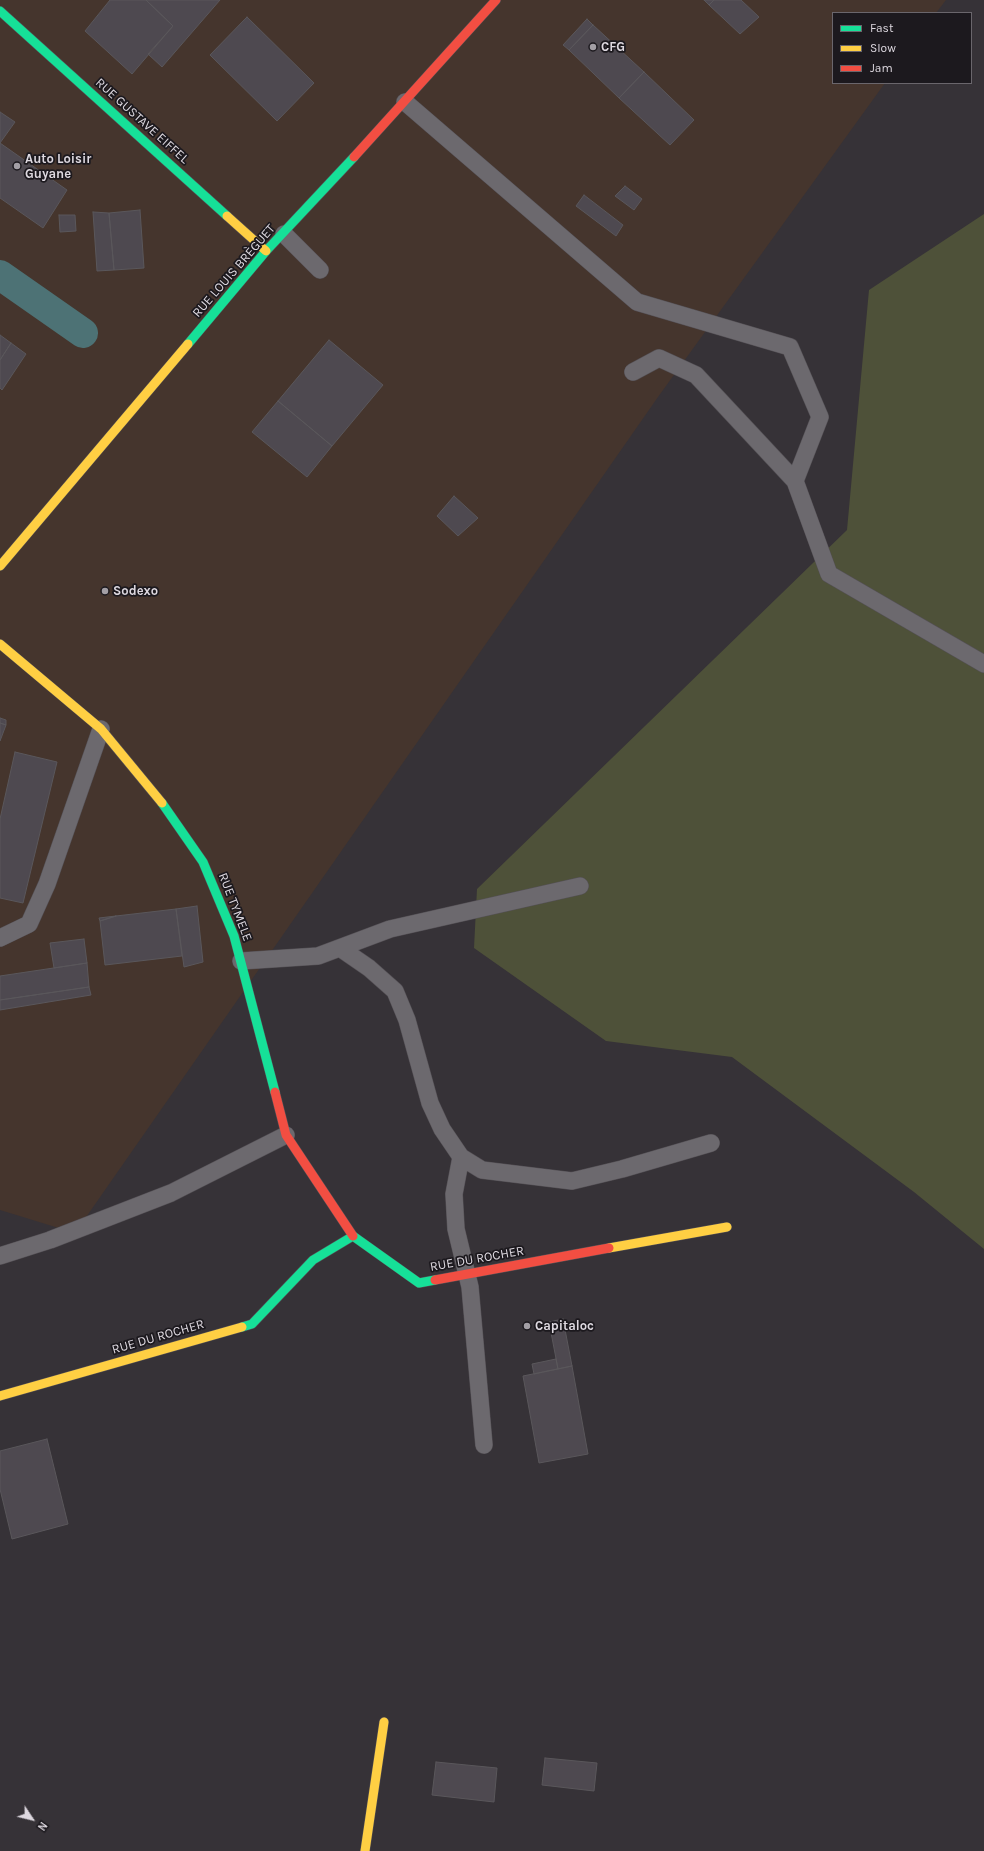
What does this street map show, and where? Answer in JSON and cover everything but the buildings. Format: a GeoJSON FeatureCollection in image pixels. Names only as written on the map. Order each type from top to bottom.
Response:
{"type":"FeatureCollection","features":[{"type":"Feature","properties":{"kind":"street","name":"RUE LOUIS BRÈGUET"},"geometry":{"type":"LineString","coordinates":[[0,566],[266,251],[284,234],[405,102],[496,0]]}},
{"type":"Feature","properties":{"kind":"street","name":"RUE GUSTAVE EIFFEL"},"geometry":{"type":"LineString","coordinates":[[0,11],[266,251]]}},
{"type":"Feature","properties":{"kind":"street","name":"RUE TYMELE"},"geometry":{"type":"LineString","coordinates":[[0,644],[101,729],[161,802],[203,862],[234,936],[286,1134],[352,1236]]}},
{"type":"Feature","properties":{"kind":"street","name":"RUE DU ROCHER"},"geometry":{"type":"LineString","coordinates":[[0,1396],[252,1324],[313,1260],[352,1236],[419,1283],[727,1227]]}},
{"type":"Feature","properties":{"kind":"street"},"geometry":{"type":"LineString","coordinates":[[365,1851],[384,1722]]}},
{"type":"Feature","properties":{"kind":"lane"},"geometry":{"type":"LineString","coordinates":[[405,102],[637,302],[790,348],[820,417],[795,481]]}},
{"type":"Feature","properties":{"kind":"lane"},"geometry":{"type":"LineString","coordinates":[[284,234],[320,270]]}},
{"type":"Feature","properties":{"kind":"lane"},"geometry":{"type":"LineString","coordinates":[[633,372],[659,358],[696,374],[795,481],[829,574],[984,664]]}},
{"type":"Feature","properties":{"kind":"lane"},"geometry":{"type":"LineString","coordinates":[[0,938],[29,924],[48,884],[101,729]]}},
{"type":"Feature","properties":{"kind":"lane"},"geometry":{"type":"LineString","coordinates":[[241,960],[318,956],[390,929],[580,886]]}},
{"type":"Feature","properties":{"kind":"lane"},"geometry":{"type":"LineString","coordinates":[[340,948],[369,968],[395,991],[407,1020],[430,1103],[442,1130],[461,1157],[482,1170],[572,1181],[622,1169],[711,1143]]}},
{"type":"Feature","properties":{"kind":"lane"},"geometry":{"type":"LineString","coordinates":[[0,1256],[50,1240],[171,1193],[286,1134]]}},
{"type":"Feature","properties":{"kind":"lane"},"geometry":{"type":"LineString","coordinates":[[461,1157],[454,1194],[456,1229],[468,1274],[470,1288],[484,1445]]}},
{"type":"Feature","properties":{"kind":"shaded area"},"geometry":{"type":"Polygon","coordinates":[[[0,0],[946,0],[937,12],[832,12],[832,84],[884,84],[658,397],[75,1233],[0,1210],[0,0]]]}},
{"type":"Feature","properties":{"kind":"green space"},"geometry":{"type":"Polygon","coordinates":[[[984,214],[984,1249],[914,1192],[732,1057],[606,1041],[474,948],[477,889],[847,530],[869,290],[984,214]]]}},
{"type":"Feature","properties":{"kind":"waterway"},"geometry":{"type":"LineString","coordinates":[[0,275],[83,333]]}},
{"type":"Feature","properties":{"kind":"traffic: fast"},"geometry":{"type":"LineString","coordinates":[[0,11],[227,216]]}},
{"type":"Feature","properties":{"kind":"traffic: fast"},"geometry":{"type":"LineString","coordinates":[[188,344],[266,251],[354,157]]}},
{"type":"Feature","properties":{"kind":"traffic: fast"},"geometry":{"type":"LineString","coordinates":[[162,803],[203,862],[234,936],[275,1092]]}},
{"type":"Feature","properties":{"kind":"traffic: fast"},"geometry":{"type":"LineString","coordinates":[[242,1327],[252,1324],[313,1260],[353,1236],[419,1283],[435,1280]]}},
{"type":"Feature","properties":{"kind":"traffic: slow"},"geometry":{"type":"LineString","coordinates":[[227,216],[266,251]]}},
{"type":"Feature","properties":{"kind":"traffic: slow"},"geometry":{"type":"LineString","coordinates":[[0,566],[188,344]]}},
{"type":"Feature","properties":{"kind":"traffic: slow"},"geometry":{"type":"LineString","coordinates":[[0,644],[101,729],[162,803]]}},
{"type":"Feature","properties":{"kind":"traffic: slow"},"geometry":{"type":"LineString","coordinates":[[609,1248],[727,1227]]}},
{"type":"Feature","properties":{"kind":"traffic: slow"},"geometry":{"type":"LineString","coordinates":[[0,1396],[242,1327]]}},
{"type":"Feature","properties":{"kind":"traffic: slow"},"geometry":{"type":"LineString","coordinates":[[365,1851],[384,1722]]}},
{"type":"Feature","properties":{"kind":"traffic: jam"},"geometry":{"type":"LineString","coordinates":[[354,157],[496,0]]}},
{"type":"Feature","properties":{"kind":"traffic: jam"},"geometry":{"type":"LineString","coordinates":[[275,1092],[286,1135],[353,1236]]}},
{"type":"Feature","properties":{"kind":"traffic: jam"},"geometry":{"type":"LineString","coordinates":[[435,1280],[609,1248]]}},
{"type":"Feature","properties":{"kind":"place","name":"CFG"},"geometry":{"type":"Point","coordinates":[593,47]}},
{"type":"Feature","properties":{"kind":"place","name":"Auto Loisir Guyane"},"geometry":{"type":"Point","coordinates":[17,166]}},
{"type":"Feature","properties":{"kind":"place","name":"Sodexo"},"geometry":{"type":"Point","coordinates":[105,591]}},
{"type":"Feature","properties":{"kind":"place","name":"Capitaloc"},"geometry":{"type":"Point","coordinates":[527,1326]}}]}
